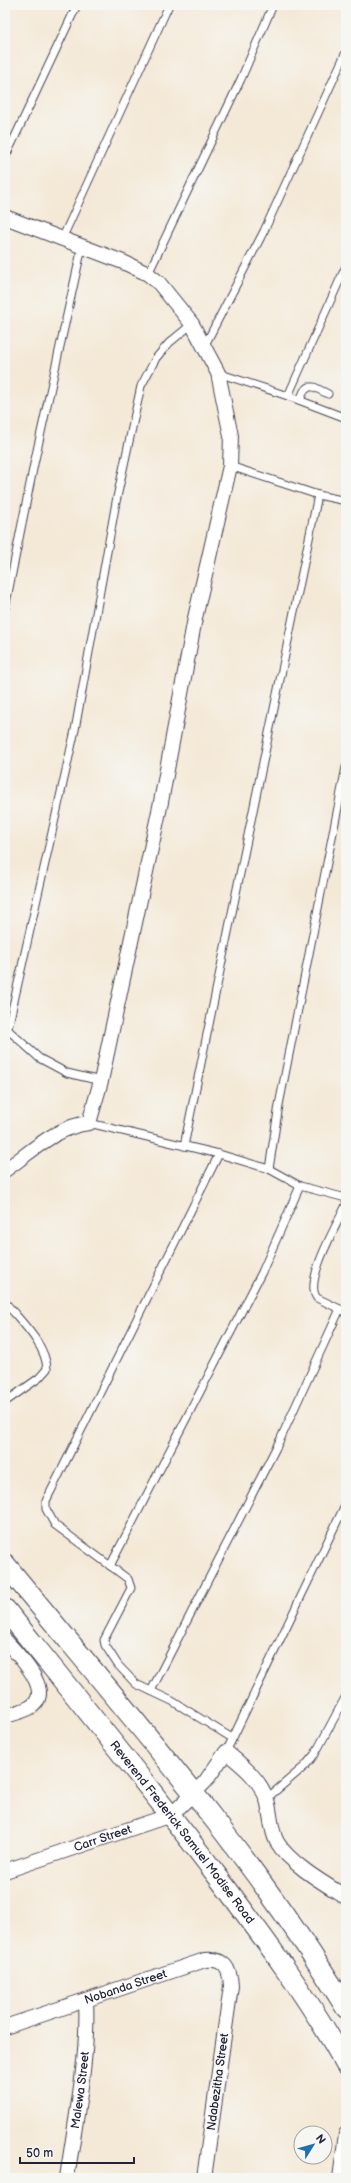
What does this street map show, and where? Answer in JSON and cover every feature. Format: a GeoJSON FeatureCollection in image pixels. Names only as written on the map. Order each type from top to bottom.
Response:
{"type":"FeatureCollection","features":[{"type":"Feature","properties":{"kind":"main road"},"geometry":{"type":"LineString","coordinates":[[5,1564],[194,1794],[277,1904],[346,2008]]}},
{"type":"Feature","properties":{"kind":"main road","name":"Reverend Frederick Samuel Modise Road"},"geometry":{"type":"LineString","coordinates":[[5,1609],[171,1815],[304,1993],[346,2065]]}},
{"type":"Feature","properties":{"kind":"street"},"geometry":{"type":"LineString","coordinates":[[5,218],[82,248],[123,262],[148,274],[172,298],[192,324],[218,373],[231,436],[230,466],[195,618],[161,802],[101,1081],[89,1123],[76,1124],[63,1130],[5,1170]]}},
{"type":"Feature","properties":{"kind":"street"},"geometry":{"type":"LineString","coordinates":[[5,1640],[34,1675],[39,1691],[36,1700],[30,1708],[5,1716]]}},
{"type":"Feature","properties":{"kind":"street"},"geometry":{"type":"LineString","coordinates":[[226,1752],[249,1771],[266,1799],[275,1836],[280,1846],[310,1874],[346,1897]]}},
{"type":"Feature","properties":{"kind":"street","name":"Carr Street"},"geometry":{"type":"LineString","coordinates":[[5,1871],[171,1815],[194,1794],[226,1752]]}},
{"type":"Feature","properties":{"kind":"street","name":"Nobanda Street"},"geometry":{"type":"LineString","coordinates":[[5,2027],[211,1960],[220,1961],[228,1968],[231,1986]]}},
{"type":"Feature","properties":{"kind":"street","name":"Ndabezitha Street"},"geometry":{"type":"LineString","coordinates":[[204,2178],[231,1986]]}},
{"type":"Feature","properties":{"kind":"street","name":"Malewa Street"},"geometry":{"type":"LineString","coordinates":[[67,2178],[85,2051],[87,2024],[86,2000]]}},
{"type":"Feature","properties":{"kind":"street"},"geometry":{"type":"LineString","coordinates":[[340,2178],[346,2140]]}},
{"type":"Feature","properties":{"kind":"lane"},"geometry":{"type":"LineString","coordinates":[[5,158],[77,5]]}},
{"type":"Feature","properties":{"kind":"lane"},"geometry":{"type":"LineString","coordinates":[[62,239],[169,5]]}},
{"type":"Feature","properties":{"kind":"lane"},"geometry":{"type":"LineString","coordinates":[[148,274],[241,79],[273,5]]}},
{"type":"Feature","properties":{"kind":"lane"},"geometry":{"type":"LineString","coordinates":[[204,347],[264,232],[346,52]]}},
{"type":"Feature","properties":{"kind":"lane"},"geometry":{"type":"LineString","coordinates":[[5,608],[34,464],[82,248]]}},
{"type":"Feature","properties":{"kind":"lane"},"geometry":{"type":"LineString","coordinates":[[288,396],[346,266]]}},
{"type":"Feature","properties":{"kind":"lane"},"geometry":{"type":"LineString","coordinates":[[101,1081],[67,1073],[39,1058],[6,1028],[76,730],[116,502],[141,386],[156,358],[169,343],[192,324]]}},
{"type":"Feature","properties":{"kind":"lane"},"geometry":{"type":"LineString","coordinates":[[218,373],[300,400],[346,418]]}},
{"type":"Feature","properties":{"kind":"lane"},"geometry":{"type":"LineString","coordinates":[[300,400],[304,391],[309,387],[314,387],[328,394]]}},
{"type":"Feature","properties":{"kind":"lane"},"geometry":{"type":"LineString","coordinates":[[230,466],[318,495],[346,501]]}},
{"type":"Feature","properties":{"kind":"lane"},"geometry":{"type":"LineString","coordinates":[[184,1146],[318,495]]}},
{"type":"Feature","properties":{"kind":"lane"},"geometry":{"type":"LineString","coordinates":[[269,1169],[279,1105],[346,768]]}},
{"type":"Feature","properties":{"kind":"lane"},"geometry":{"type":"LineString","coordinates":[[89,1123],[219,1154],[269,1169],[300,1186],[346,1198]]}},
{"type":"Feature","properties":{"kind":"lane"},"geometry":{"type":"LineString","coordinates":[[219,1154],[46,1501],[46,1509],[56,1524],[128,1579],[131,1588],[105,1636],[105,1645],[126,1676],[136,1684],[172,1700],[232,1738]]}},
{"type":"Feature","properties":{"kind":"lane"},"geometry":{"type":"LineString","coordinates":[[110,1566],[262,1272],[300,1186]]}},
{"type":"Feature","properties":{"kind":"lane"},"geometry":{"type":"LineString","coordinates":[[151,1691],[280,1440],[343,1310],[317,1298],[313,1288],[322,1256],[346,1205]]}},
{"type":"Feature","properties":{"kind":"lane"},"geometry":{"type":"LineString","coordinates":[[5,1302],[37,1343],[47,1359],[47,1369],[39,1378],[5,1402]]}},
{"type":"Feature","properties":{"kind":"lane"},"geometry":{"type":"LineString","coordinates":[[226,1752],[346,1503]]}},
{"type":"Feature","properties":{"kind":"lane"},"geometry":{"type":"LineString","coordinates":[[266,1799],[304,1766],[315,1754],[346,1696]]}}]}
